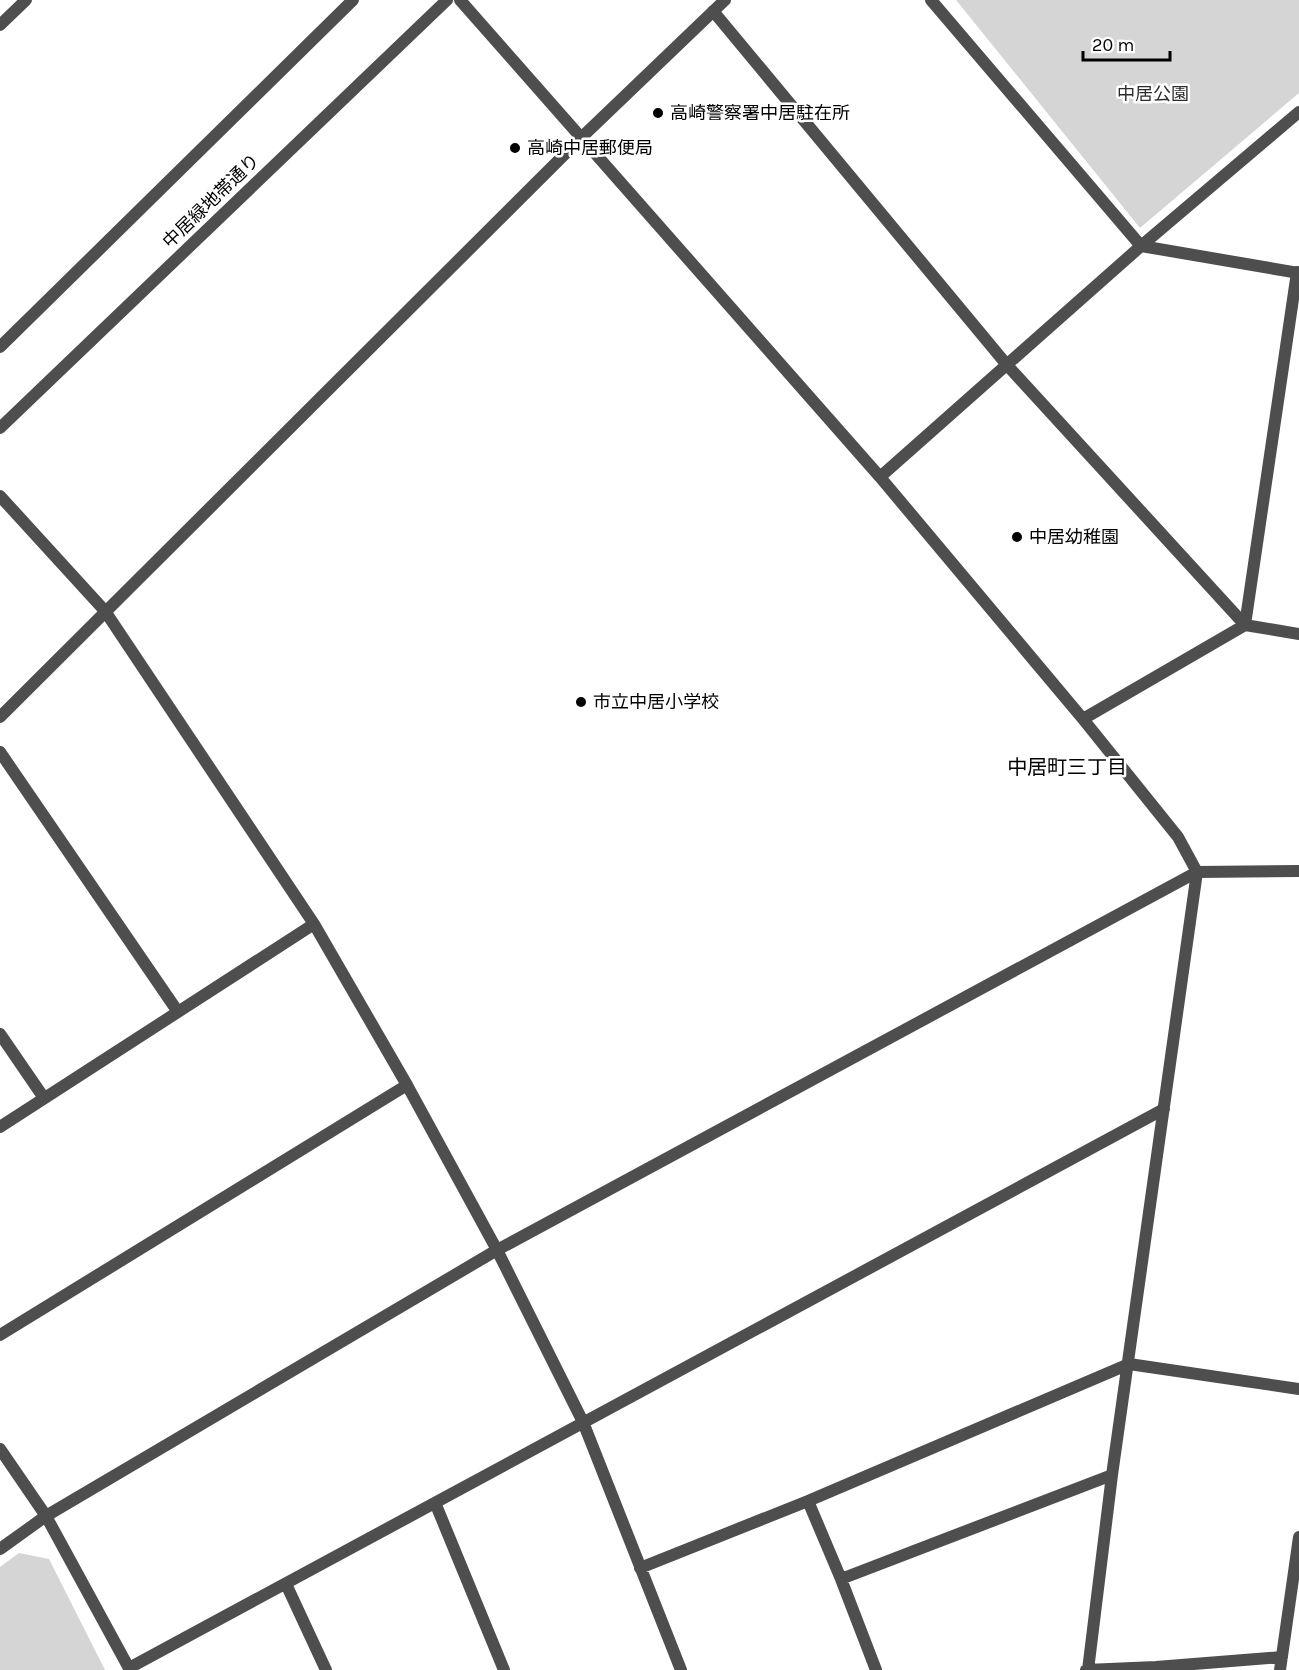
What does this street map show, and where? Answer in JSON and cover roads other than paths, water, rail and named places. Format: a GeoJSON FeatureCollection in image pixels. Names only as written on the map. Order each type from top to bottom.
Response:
{"type":"FeatureCollection","features":[{"type":"Feature","properties":{"kind":"street"},"geometry":{"type":"LineString","coordinates":[[0,347],[353,0]]}},
{"type":"Feature","properties":{"kind":"street","name":"中居緑地帯通り"},"geometry":{"type":"LineString","coordinates":[[0,428],[447,0]]}},
{"type":"Feature","properties":{"kind":"street"},"geometry":{"type":"LineString","coordinates":[[460,0],[880,477],[1083,719],[1178,837],[1197,872],[1112,1475],[1087,1670],[1282,1657]]}},
{"type":"Feature","properties":{"kind":"street"},"geometry":{"type":"LineString","coordinates":[[0,717],[582,137],[725,0]]}},
{"type":"Feature","properties":{"kind":"street"},"geometry":{"type":"LineString","coordinates":[[931,0],[1141,246],[1298,273],[1245,626]]}},
{"type":"Feature","properties":{"kind":"street"},"geometry":{"type":"LineString","coordinates":[[0,26],[22,1]]}},
{"type":"Feature","properties":{"kind":"street"},"geometry":{"type":"LineString","coordinates":[[713,11],[1007,364],[1245,626]]}},
{"type":"Feature","properties":{"kind":"street"},"geometry":{"type":"LineString","coordinates":[[880,477],[1141,246],[1299,112]]}},
{"type":"Feature","properties":{"kind":"street"},"geometry":{"type":"LineString","coordinates":[[0,496],[105,611],[314,924],[407,1085],[497,1250],[583,1422],[681,1670]]}},
{"type":"Feature","properties":{"kind":"street"},"geometry":{"type":"LineString","coordinates":[[1083,719],[1245,626],[1299,634]]}},
{"type":"Feature","properties":{"kind":"street"},"geometry":{"type":"LineString","coordinates":[[0,752],[178,1012]]}},
{"type":"Feature","properties":{"kind":"street"},"geometry":{"type":"LineString","coordinates":[[0,1549],[46,1516],[497,1250],[1197,872],[1299,871]]}},
{"type":"Feature","properties":{"kind":"street"},"geometry":{"type":"LineString","coordinates":[[0,1127],[314,924]]}},
{"type":"Feature","properties":{"kind":"street"},"geometry":{"type":"LineString","coordinates":[[0,1034],[44,1098]]}},
{"type":"Feature","properties":{"kind":"street"},"geometry":{"type":"LineString","coordinates":[[0,1335],[407,1085]]}},
{"type":"Feature","properties":{"kind":"street"},"geometry":{"type":"LineString","coordinates":[[0,1449],[46,1516],[129,1669],[436,1505],[583,1422],[1164,1109]]}},
{"type":"Feature","properties":{"kind":"street"},"geometry":{"type":"LineString","coordinates":[[640,1568],[808,1501],[1128,1364],[1299,1389]]}},
{"type":"Feature","properties":{"kind":"street"},"geometry":{"type":"LineString","coordinates":[[841,1579],[1112,1475]]}},
{"type":"Feature","properties":{"kind":"street"},"geometry":{"type":"LineString","coordinates":[[808,1501],[876,1670]]}},
{"type":"Feature","properties":{"kind":"street"},"geometry":{"type":"LineString","coordinates":[[436,1505],[504,1670]]}},
{"type":"Feature","properties":{"kind":"street"},"geometry":{"type":"LineString","coordinates":[[1280,1670],[1299,1537]]}},
{"type":"Feature","properties":{"kind":"street"},"geometry":{"type":"LineString","coordinates":[[286,1584],[326,1670]]}},
{"type":"Feature","properties":{"kind":"place","name":"高崎警察署中居駐在所"},"geometry":{"type":"Point","coordinates":[658,113]}},
{"type":"Feature","properties":{"kind":"place","name":"高崎中居郵便局"},"geometry":{"type":"Point","coordinates":[515,148]}},
{"type":"Feature","properties":{"kind":"place","name":"中居幼稚園"},"geometry":{"type":"Point","coordinates":[1017,537]}},
{"type":"Feature","properties":{"kind":"place","name":"市立中居小学校"},"geometry":{"type":"Point","coordinates":[581,702]}},
{"type":"Feature","properties":{"kind":"district","name":"中居町三丁目"},"geometry":{"type":"Point","coordinates":[1067,767]}},
{"type":"Feature","properties":{"kind":"park label","name":"中居公園"},"geometry":{"type":"Point","coordinates":[1153,94]}}]}
